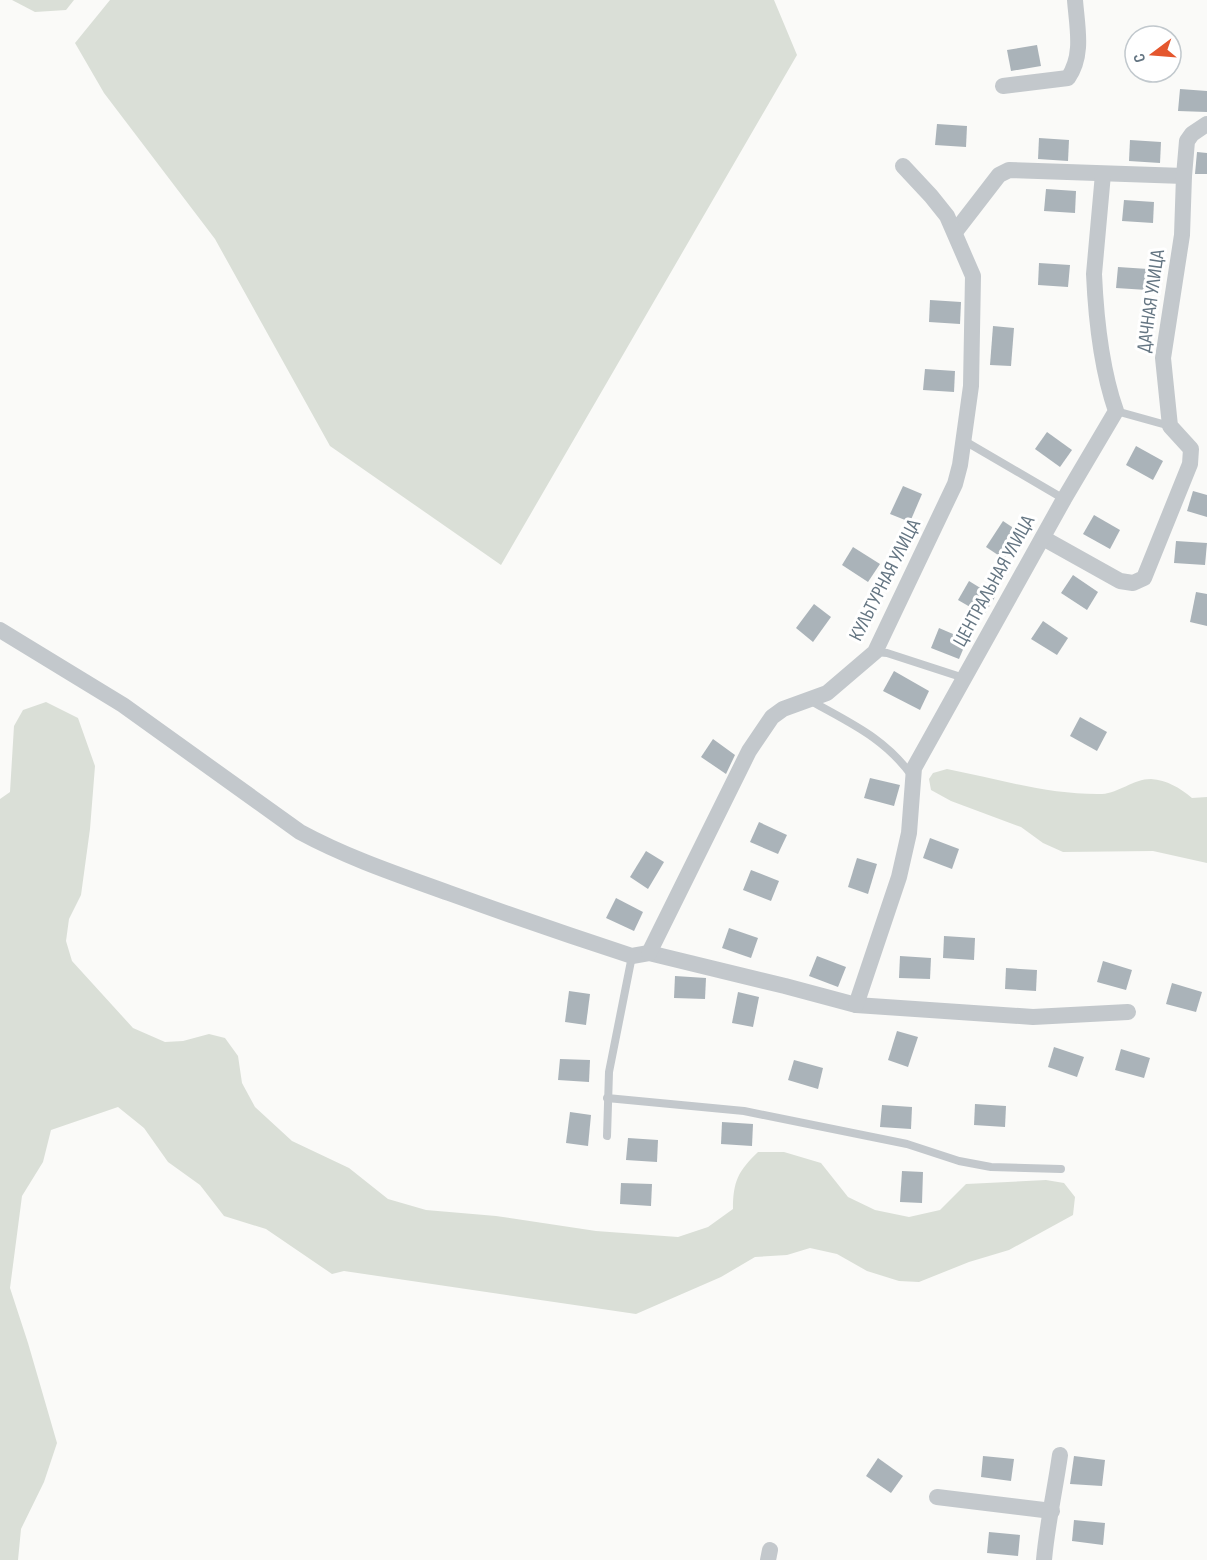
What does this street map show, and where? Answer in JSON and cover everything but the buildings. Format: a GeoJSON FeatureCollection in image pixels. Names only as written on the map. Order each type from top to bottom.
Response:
{"type":"FeatureCollection","features":[{"type":"Feature","properties":{"kind":"street"},"geometry":{"type":"LineString","coordinates":[[1003,86],[1068,78],[1075,68],[1079,53],[1075,0]]}},
{"type":"Feature","properties":{"kind":"street","name":"ДАЧНАЯ УЛИЦА"},"geometry":{"type":"LineString","coordinates":[[1170,426],[1163,358],[1182,235],[1188,141],[1192,134],[1207,124]]}},
{"type":"Feature","properties":{"kind":"street","name":"КУЛЬТУРНАЯ УЛИЦА"},"geometry":{"type":"LineString","coordinates":[[641,954],[743,762],[772,717],[783,709],[827,693],[875,652],[955,484],[960,465],[971,386],[972,276],[947,216],[903,166]]}},
{"type":"Feature","properties":{"kind":"street"},"geometry":{"type":"LineString","coordinates":[[955,232],[999,175],[1009,170],[1184,176]]}},
{"type":"Feature","properties":{"kind":"street"},"geometry":{"type":"LineString","coordinates":[[1103,174],[1095,282],[1106,378],[1116,411]]}},
{"type":"Feature","properties":{"kind":"street","name":"ЦЕНТРАЛЬНАЯ УЛИЦА"},"geometry":{"type":"LineString","coordinates":[[856,1005],[901,866],[909,833],[914,768],[1064,499],[1116,411]]}},
{"type":"Feature","properties":{"kind":"street"},"geometry":{"type":"LineString","coordinates":[[1043,538],[1120,581],[1133,583],[1144,578],[1191,456],[1191,449],[1170,426]]}},
{"type":"Feature","properties":{"kind":"street"},"geometry":{"type":"LineString","coordinates":[[0,630],[123,705],[300,832],[375,867],[641,954],[785,986],[856,1005],[1033,1017],[1128,1012]]}},
{"type":"Feature","properties":{"kind":"street"},"geometry":{"type":"LineString","coordinates":[[1044,1560],[1060,1455]]}},
{"type":"Feature","properties":{"kind":"street"},"geometry":{"type":"LineString","coordinates":[[937,1497],[1052,1511]]}},
{"type":"Feature","properties":{"kind":"lane"},"geometry":{"type":"LineString","coordinates":[[1116,411],[1170,426]]}},
{"type":"Feature","properties":{"kind":"lane"},"geometry":{"type":"LineString","coordinates":[[963,440],[1064,499]]}},
{"type":"Feature","properties":{"kind":"lane"},"geometry":{"type":"LineString","coordinates":[[875,652],[887,653],[964,678]]}},
{"type":"Feature","properties":{"kind":"lane"},"geometry":{"type":"LineString","coordinates":[[810,700],[873,735],[901,760],[912,776]]}},
{"type":"Feature","properties":{"kind":"lane"},"geometry":{"type":"LineString","coordinates":[[607,1136],[609,1072],[641,954]]}},
{"type":"Feature","properties":{"kind":"lane"},"geometry":{"type":"LineString","coordinates":[[607,1098],[744,1111],[907,1144],[959,1161],[991,1167],[1061,1169]]}},
{"type":"Feature","properties":{"kind":"shaded area"},"geometry":{"type":"Polygon","coordinates":[[[12,0],[74,0],[66,10],[35,12],[12,0]]]}},
{"type":"Feature","properties":{"kind":"shaded area"},"geometry":{"type":"Polygon","coordinates":[[[110,0],[774,0],[797,55],[501,565],[330,446],[215,239],[104,93],[75,43],[110,0]]]}},
{"type":"Feature","properties":{"kind":"shaded area"},"geometry":{"type":"Polygon","coordinates":[[[46,702],[78,718],[95,766],[90,829],[81,895],[69,919],[66,941],[72,961],[133,1028],[165,1042],[183,1041],[209,1034],[225,1038],[238,1056],[242,1083],[255,1107],[292,1141],[349,1168],[388,1199],[426,1210],[496,1216],[596,1231],[678,1237],[708,1227],[733,1209],[734,1191],[741,1171],[758,1152],[784,1152],[821,1163],[848,1197],[875,1210],[909,1217],[940,1210],[966,1184],[1046,1180],[1064,1183],[1075,1197],[1073,1215],[1009,1250],[969,1262],[919,1282],[899,1281],[867,1271],[837,1254],[810,1248],[787,1255],[755,1257],[721,1277],[636,1314],[344,1271],[332,1274],[266,1229],[224,1216],[200,1185],[168,1162],[144,1128],[118,1107],[51,1130],[43,1162],[22,1196],[10,1288],[57,1443],[44,1482],[21,1529],[18,1560],[0,1560],[0,799],[10,792],[14,726],[23,710],[46,702]]]}},
{"type":"Feature","properties":{"kind":"shaded area"},"geometry":{"type":"Polygon","coordinates":[[[947,769],[1024,786],[1083,794],[1108,793],[1138,781],[1151,779],[1168,783],[1192,798],[1207,797],[1207,863],[1153,851],[1063,852],[1043,843],[1021,827],[951,801],[931,790],[929,779],[933,773],[947,769]]]}}]}
